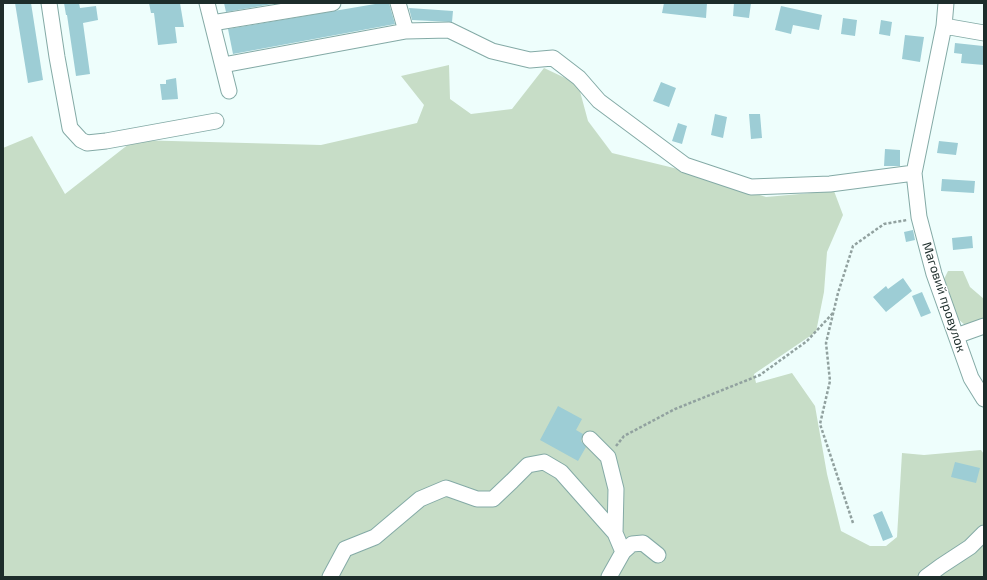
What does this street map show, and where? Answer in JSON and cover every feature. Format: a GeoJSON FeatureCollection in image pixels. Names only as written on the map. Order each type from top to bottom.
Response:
{"type":"FeatureCollection","features":[{"type":"Feature","properties":{"kind":"street"},"geometry":{"type":"LineString","coordinates":[[48,3],[70,128],[81,140],[87,143],[106,141],[216,121]]}},
{"type":"Feature","properties":{"kind":"street"},"geometry":{"type":"LineString","coordinates":[[207,3],[229,91]]}},
{"type":"Feature","properties":{"kind":"street"},"geometry":{"type":"LineString","coordinates":[[212,23],[333,3]]}},
{"type":"Feature","properties":{"kind":"street"},"geometry":{"type":"LineString","coordinates":[[398,3],[406,31]]}},
{"type":"Feature","properties":{"kind":"street","name":"Маговий провулок"},"geometry":{"type":"LineString","coordinates":[[946,3],[944,26],[914,174],[920,218],[934,274],[971,378],[984,399]]}},
{"type":"Feature","properties":{"kind":"street"},"geometry":{"type":"LineString","coordinates":[[944,26],[984,33]]}},
{"type":"Feature","properties":{"kind":"street"},"geometry":{"type":"LineString","coordinates":[[223,64],[406,31],[449,30],[492,51],[530,60],[553,58],[579,78],[598,101],[685,164],[751,187],[830,184],[914,174]]}},
{"type":"Feature","properties":{"kind":"street"},"geometry":{"type":"LineString","coordinates":[[956,336],[984,326]]}},
{"type":"Feature","properties":{"kind":"street"},"geometry":{"type":"LineString","coordinates":[[590,438],[608,457],[616,489],[615,533]]}},
{"type":"Feature","properties":{"kind":"street"},"geometry":{"type":"LineString","coordinates":[[330,577],[345,549],[375,537],[420,499],[446,488],[477,499],[493,499],[528,465],[544,462],[561,472],[615,533],[623,552]]}},
{"type":"Feature","properties":{"kind":"street"},"geometry":{"type":"LineString","coordinates":[[926,577],[970,547],[984,533]]}},
{"type":"Feature","properties":{"kind":"street"},"geometry":{"type":"LineString","coordinates":[[609,577],[623,552],[632,544],[643,543],[658,555]]}},
{"type":"Feature","properties":{"kind":"path"},"geometry":{"type":"LineString","coordinates":[[852,523],[820,424],[830,381],[826,343],[838,293],[853,246],[884,224],[920,218]]}},
{"type":"Feature","properties":{"kind":"path"},"geometry":{"type":"LineString","coordinates":[[608,457],[624,436],[674,410],[760,374],[808,341],[834,312]]}},
{"type":"Feature","properties":{"kind":"green space"},"geometry":{"type":"Polygon","coordinates":[[[449,65],[450,99],[471,114],[512,109],[544,68],[578,84],[588,121],[612,153],[674,168],[766,197],[834,191],[843,215],[827,252],[824,292],[816,332],[754,374],[756,383],[792,373],[815,406],[827,474],[841,531],[870,546],[886,546],[897,537],[902,453],[924,455],[981,450],[984,454],[984,577],[3,577],[3,148],[32,136],[65,194],[134,140],[321,145],[417,123],[424,105],[401,76],[449,65]]]}},
{"type":"Feature","properties":{"kind":"green space"},"geometry":{"type":"Polygon","coordinates":[[[948,271],[963,271],[970,287],[984,299],[984,318],[965,325],[958,319],[944,279],[948,271]]]}},
{"type":"Feature","properties":{"kind":"building"},"geometry":{"type":"Polygon","coordinates":[[[15,3],[31,3],[43,80],[28,83],[15,3]]]}},
{"type":"Feature","properties":{"kind":"building"},"geometry":{"type":"Polygon","coordinates":[[[64,3],[79,3],[80,8],[96,6],[98,20],[83,23],[90,74],[76,76],[64,3]]]}},
{"type":"Feature","properties":{"kind":"building"},"geometry":{"type":"Polygon","coordinates":[[[149,3],[180,3],[184,27],[175,27],[177,43],[158,45],[154,13],[151,13],[149,3]]]}},
{"type":"Feature","properties":{"kind":"building"},"geometry":{"type":"Polygon","coordinates":[[[224,3],[278,3],[226,12],[224,3]]]}},
{"type":"Feature","properties":{"kind":"building"},"geometry":{"type":"Polygon","coordinates":[[[381,3],[389,3],[395,24],[233,54],[228,29],[381,3]]]}},
{"type":"Feature","properties":{"kind":"building"},"geometry":{"type":"Polygon","coordinates":[[[664,3],[707,3],[706,18],[662,13],[664,3]]]}},
{"type":"Feature","properties":{"kind":"building"},"geometry":{"type":"Polygon","coordinates":[[[734,3],[751,3],[749,18],[733,16],[734,3]]]}},
{"type":"Feature","properties":{"kind":"building"},"geometry":{"type":"Polygon","coordinates":[[[781,6],[822,15],[819,30],[793,25],[791,34],[775,30],[781,6]]]}},
{"type":"Feature","properties":{"kind":"building"},"geometry":{"type":"Polygon","coordinates":[[[409,8],[453,11],[452,22],[412,20],[409,8]]]}},
{"type":"Feature","properties":{"kind":"building"},"geometry":{"type":"Polygon","coordinates":[[[843,18],[857,20],[855,36],[841,34],[843,18]]]}},
{"type":"Feature","properties":{"kind":"building"},"geometry":{"type":"Polygon","coordinates":[[[881,20],[892,22],[890,36],[879,34],[881,20]]]}},
{"type":"Feature","properties":{"kind":"building"},"geometry":{"type":"Polygon","coordinates":[[[905,35],[924,37],[920,62],[902,59],[905,35]]]}},
{"type":"Feature","properties":{"kind":"building"},"geometry":{"type":"Polygon","coordinates":[[[955,43],[983,46],[984,65],[961,63],[962,54],[954,53],[955,43]]]}},
{"type":"Feature","properties":{"kind":"building"},"geometry":{"type":"Polygon","coordinates":[[[176,78],[178,99],[162,100],[160,84],[166,84],[166,80],[176,78]]]}},
{"type":"Feature","properties":{"kind":"building"},"geometry":{"type":"Polygon","coordinates":[[[661,82],[676,88],[669,107],[653,101],[661,82]]]}},
{"type":"Feature","properties":{"kind":"building"},"geometry":{"type":"Polygon","coordinates":[[[715,114],[727,117],[723,138],[711,135],[715,114]]]}},
{"type":"Feature","properties":{"kind":"building"},"geometry":{"type":"Polygon","coordinates":[[[749,114],[760,114],[762,138],[751,139],[749,114]]]}},
{"type":"Feature","properties":{"kind":"building"},"geometry":{"type":"Polygon","coordinates":[[[678,123],[687,126],[682,144],[672,141],[678,123]]]}},
{"type":"Feature","properties":{"kind":"building"},"geometry":{"type":"Polygon","coordinates":[[[939,141],[958,143],[956,155],[937,153],[939,141]]]}},
{"type":"Feature","properties":{"kind":"building"},"geometry":{"type":"Polygon","coordinates":[[[885,149],[900,150],[900,166],[884,166],[885,149]]]}},
{"type":"Feature","properties":{"kind":"building"},"geometry":{"type":"Polygon","coordinates":[[[942,179],[975,181],[974,193],[941,191],[942,179]]]}},
{"type":"Feature","properties":{"kind":"building"},"geometry":{"type":"Polygon","coordinates":[[[913,230],[915,240],[906,242],[904,232],[913,230]]]}},
{"type":"Feature","properties":{"kind":"building"},"geometry":{"type":"Polygon","coordinates":[[[972,236],[973,248],[953,250],[952,238],[972,236]]]}},
{"type":"Feature","properties":{"kind":"building"},"geometry":{"type":"Polygon","coordinates":[[[903,278],[912,291],[886,312],[873,297],[886,286],[888,289],[903,278]]]}},
{"type":"Feature","properties":{"kind":"building"},"geometry":{"type":"Polygon","coordinates":[[[922,292],[931,313],[921,317],[912,296],[922,292]]]}},
{"type":"Feature","properties":{"kind":"building"},"geometry":{"type":"Polygon","coordinates":[[[558,406],[582,419],[576,430],[583,434],[581,441],[586,447],[578,461],[540,440],[558,406]]]}},
{"type":"Feature","properties":{"kind":"building"},"geometry":{"type":"Polygon","coordinates":[[[955,462],[980,468],[976,483],[951,477],[955,462]]]}},
{"type":"Feature","properties":{"kind":"building"},"geometry":{"type":"Polygon","coordinates":[[[882,511],[893,537],[883,541],[873,515],[882,511]]]}}]}
